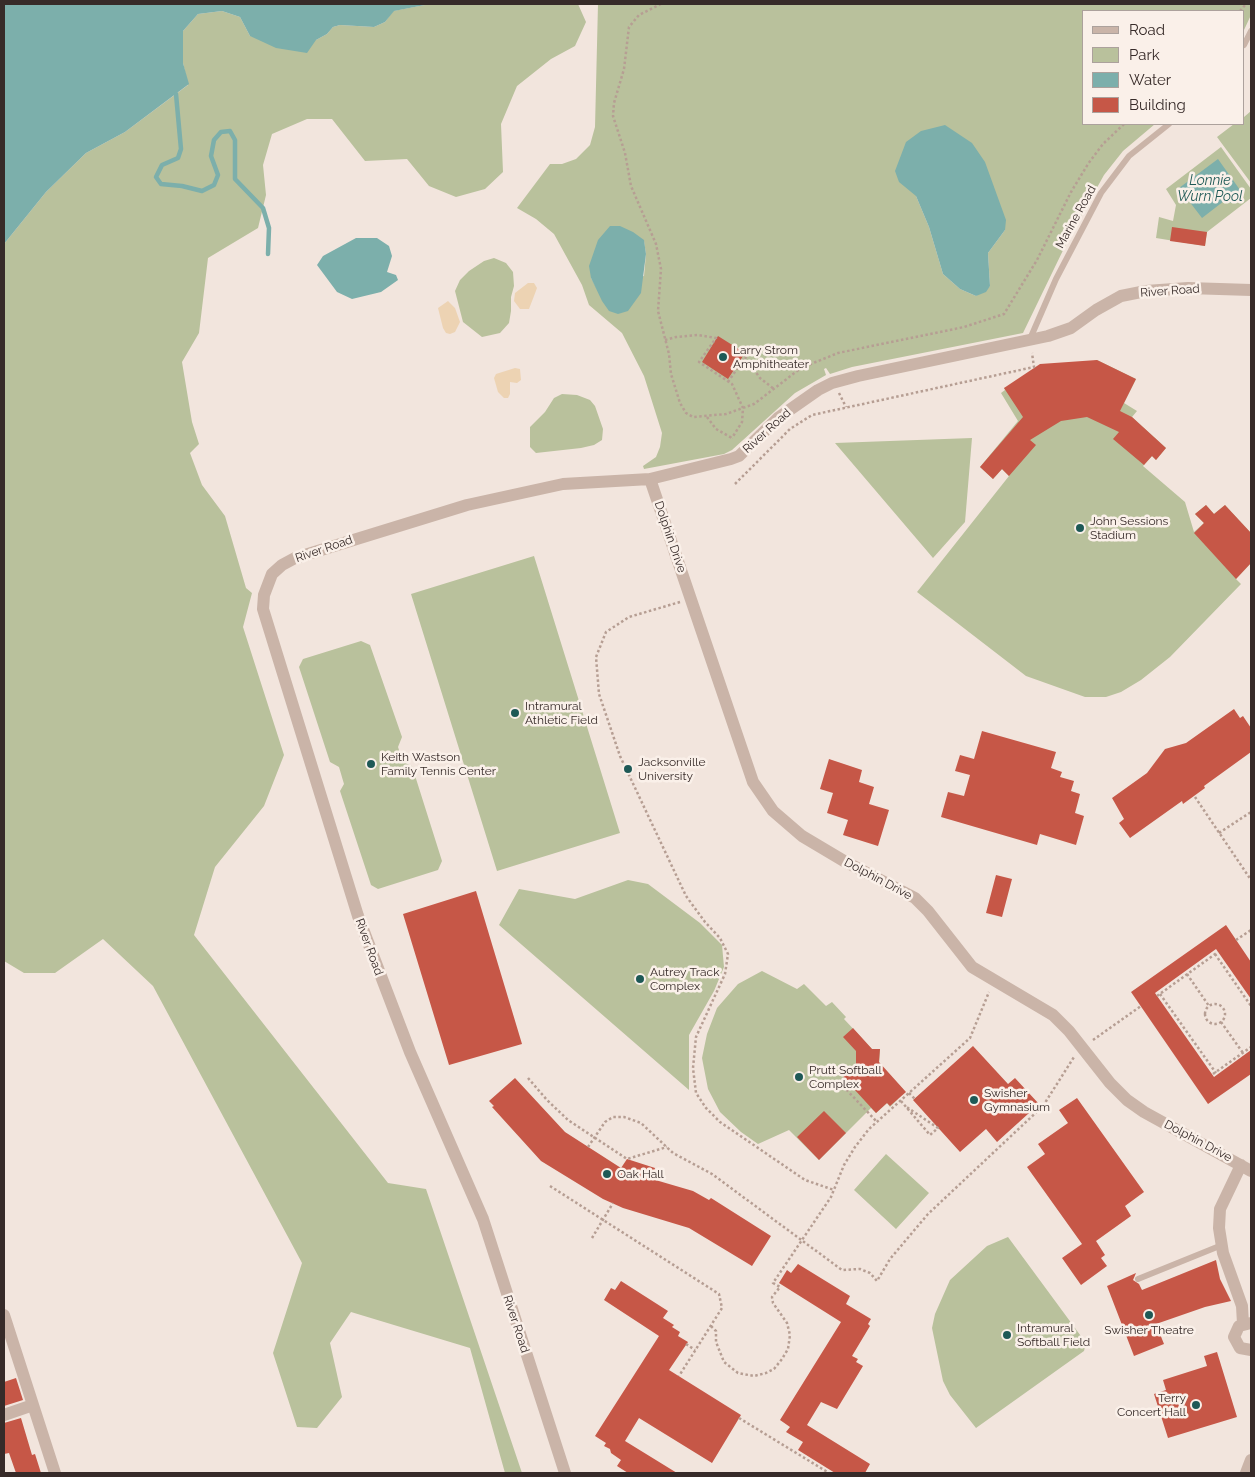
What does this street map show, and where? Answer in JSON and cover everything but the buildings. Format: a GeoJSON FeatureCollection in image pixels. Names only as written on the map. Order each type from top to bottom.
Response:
{"type":"FeatureCollection","features":[{"type":"Feature","properties":{"kind":"street","name":"River Road"},"geometry":{"type":"LineString","coordinates":[[565,1473],[482,1219],[410,1052],[367,943],[263,609],[269,580],[282,565],[295,558],[380,530],[467,505],[552,485],[650,479],[739,456],[778,418],[818,390],[832,383],[1030,340],[1071,328],[1096,310],[1129,295],[1146,291],[1188,288],[1251,290]]}},
{"type":"Feature","properties":{"kind":"street","name":"Dolphin Drive"},"geometry":{"type":"LineString","coordinates":[[650,479],[753,782],[773,810],[802,836],[914,898],[928,911],[972,967],[1053,1015],[1083,1046],[1110,1083],[1144,1112],[1246,1168]]}},
{"type":"Feature","properties":{"kind":"street"},"geometry":{"type":"LineString","coordinates":[[1246,1168],[1220,1209],[1219,1228],[1222,1245],[1247,1324],[1236,1329],[1235,1342],[1240,1348],[1251,1350]]}},
{"type":"Feature","properties":{"kind":"street"},"geometry":{"type":"LineString","coordinates":[[4,1315],[55,1473]]}},
{"type":"Feature","properties":{"kind":"street"},"geometry":{"type":"LineString","coordinates":[[4,1415],[33,1405]]}},
{"type":"Feature","properties":{"kind":"street"},"geometry":{"type":"LineString","coordinates":[[1246,1473],[1251,1460]]}},
{"type":"Feature","properties":{"kind":"lane"},"geometry":{"type":"LineString","coordinates":[[1245,43],[1251,31]]}},
{"type":"Feature","properties":{"kind":"lane","name":"Marine Road"},"geometry":{"type":"LineString","coordinates":[[1030,340],[1056,279],[1101,193],[1129,156],[1168,125]]}},
{"type":"Feature","properties":{"kind":"lane"},"geometry":{"type":"LineString","coordinates":[[1138,1279],[1222,1245]]}},
{"type":"Feature","properties":{"kind":"path"},"geometry":{"type":"LineString","coordinates":[[661,4],[639,16],[629,27],[624,69],[614,103],[613,116],[625,153],[631,186],[656,244],[661,269],[658,312],[680,403],[686,413],[693,417],[726,414],[743,408],[761,400],[800,368],[838,353],[964,327],[1004,314],[1037,260],[1071,192],[1088,164],[1103,144],[1123,125]]}},
{"type":"Feature","properties":{"kind":"path"},"geometry":{"type":"LineString","coordinates":[[665,340],[698,335],[716,338],[699,362],[732,384],[743,408],[742,422],[732,438]]}},
{"type":"Feature","properties":{"kind":"path"},"geometry":{"type":"LineString","coordinates":[[728,382],[745,357],[760,378],[774,389]]}},
{"type":"Feature","properties":{"kind":"path"},"geometry":{"type":"LineString","coordinates":[[735,484],[790,429],[804,418],[846,407],[1034,367]]}},
{"type":"Feature","properties":{"kind":"path"},"geometry":{"type":"LineString","coordinates":[[837,390],[846,407]]}},
{"type":"Feature","properties":{"kind":"path"},"geometry":{"type":"LineString","coordinates":[[707,417],[716,429],[732,438],[736,446]]}},
{"type":"Feature","properties":{"kind":"path"},"geometry":{"type":"LineString","coordinates":[[691,599],[629,617],[606,632],[596,657],[599,694],[620,756],[686,896],[705,922],[720,938],[728,954],[725,974],[696,1037],[693,1068],[696,1093],[706,1108],[720,1122],[805,1180],[834,1190]]}},
{"type":"Feature","properties":{"kind":"path"},"geometry":{"type":"LineString","coordinates":[[1195,797],[1251,880]]}},
{"type":"Feature","properties":{"kind":"path"},"geometry":{"type":"LineString","coordinates":[[1219,833],[1251,812]]}},
{"type":"Feature","properties":{"kind":"path"},"geometry":{"type":"LineString","coordinates":[[1236,940],[1251,930]]}},
{"type":"Feature","properties":{"kind":"path"},"geometry":{"type":"LineString","coordinates":[[1251,1006],[1216,953],[1159,995],[1214,1074],[1251,1047]]}},
{"type":"Feature","properties":{"kind":"path"},"geometry":{"type":"LineString","coordinates":[[1187,974],[1210,1006]]}},
{"type":"Feature","properties":{"kind":"path"},"geometry":{"type":"LineString","coordinates":[[711,1326],[716,1331],[716,1342],[720,1353],[730,1368],[738,1373],[754,1376],[774,1369],[788,1349],[790,1335],[787,1323],[773,1303],[772,1297],[780,1287],[773,1283],[802,1242],[834,1190],[844,1165],[855,1147],[895,1104],[901,1101],[970,1038],[993,980]]}},
{"type":"Feature","properties":{"kind":"path"},"geometry":{"type":"LineString","coordinates":[[1215,1004],[1223,1008],[1225,1014],[1221,1022],[1211,1023],[1207,1018],[1206,1011],[1210,1006],[1215,1004]]}},
{"type":"Feature","properties":{"kind":"path"},"geometry":{"type":"LineString","coordinates":[[588,1147],[606,1122],[613,1117],[624,1117],[641,1123],[673,1153],[712,1174],[842,1270],[860,1269],[870,1273],[877,1281],[890,1259],[928,1214],[1043,1106],[1083,1046],[1141,1006]]}},
{"type":"Feature","properties":{"kind":"path"},"geometry":{"type":"LineString","coordinates":[[1221,1022],[1243,1053]]}},
{"type":"Feature","properties":{"kind":"path"},"geometry":{"type":"LineString","coordinates":[[528,1078],[568,1120],[595,1136],[627,1159],[667,1147]]}},
{"type":"Feature","properties":{"kind":"path"},"geometry":{"type":"LineString","coordinates":[[843,1086],[877,1122]]}},
{"type":"Feature","properties":{"kind":"path"},"geometry":{"type":"LineString","coordinates":[[909,1093],[915,1099]]}},
{"type":"Feature","properties":{"kind":"path"},"geometry":{"type":"LineString","coordinates":[[901,1101],[905,1106],[930,1135],[938,1128],[905,1106]]}},
{"type":"Feature","properties":{"kind":"path"},"geometry":{"type":"LineString","coordinates":[[550,1186],[720,1294],[722,1308],[678,1376]]}},
{"type":"Feature","properties":{"kind":"path"},"geometry":{"type":"LineString","coordinates":[[592,1238],[612,1204]]}},
{"type":"Feature","properties":{"kind":"path"},"geometry":{"type":"LineString","coordinates":[[686,1344],[695,1350]]}},
{"type":"Feature","properties":{"kind":"path"},"geometry":{"type":"LineString","coordinates":[[739,1418],[829,1473]]}},
{"type":"Feature","properties":{"kind":"green space"},"geometry":{"type":"Polygon","coordinates":[[[430,4],[578,4],[586,22],[575,46],[551,59],[517,86],[501,124],[503,172],[485,189],[456,197],[429,186],[407,159],[365,161],[332,119],[307,119],[272,134],[263,165],[266,195],[258,228],[208,258],[199,333],[182,362],[192,422],[199,444],[190,453],[202,485],[225,516],[246,588],[252,593],[243,627],[284,755],[264,806],[215,867],[194,935],[388,1183],[426,1189],[522,1473],[505,1473],[470,1348],[351,1312],[330,1343],[342,1397],[317,1428],[297,1427],[273,1353],[302,1263],[153,986],[103,939],[55,973],[24,973],[4,961],[4,244],[46,192],[86,153],[125,132],[188,85],[183,63],[183,31],[198,14],[222,11],[240,17],[250,36],[316,40],[327,34],[333,27],[340,25],[374,27],[385,22],[393,11],[430,4]]]}},
{"type":"Feature","properties":{"kind":"green space"},"geometry":{"type":"Polygon","coordinates":[[[598,4],[1251,4],[1251,15],[1245,28],[1245,10],[1082,10],[1082,125],[1154,125],[1123,151],[1104,175],[1068,240],[1023,333],[852,367],[830,374],[826,368],[824,369],[826,375],[795,393],[732,450],[724,454],[644,469],[643,466],[656,457],[662,433],[644,376],[622,333],[589,305],[582,285],[554,234],[536,219],[517,208],[550,164],[562,164],[576,159],[590,145],[595,127],[598,4]],[[916,196],[929,227],[943,274],[960,289],[976,296],[990,286],[988,253],[1005,230],[916,196]],[[644,241],[591,278],[597,289],[644,276],[646,254],[644,241]]]}},
{"type":"Feature","properties":{"kind":"green space"},"geometry":{"type":"Polygon","coordinates":[[[1251,111],[1251,183],[1217,137],[1233,125],[1245,125],[1245,116],[1251,111]]]}},
{"type":"Feature","properties":{"kind":"green space"},"geometry":{"type":"Polygon","coordinates":[[[1221,147],[1251,189],[1251,198],[1207,232],[1205,246],[1156,238],[1159,217],[1173,221],[1176,205],[1166,189],[1221,147]]]}},
{"type":"Feature","properties":{"kind":"green space"},"geometry":{"type":"Polygon","coordinates":[[[494,258],[506,263],[513,272],[514,286],[511,297],[511,311],[509,323],[500,333],[482,337],[463,322],[455,291],[460,280],[469,271],[484,261],[494,258]]]}},
{"type":"Feature","properties":{"kind":"green space","name":"John Sessions Stadium"},"geometry":{"type":"Polygon","coordinates":[[[1097,360],[1136,379],[1124,403],[1137,411],[1132,417],[1166,448],[1156,460],[1152,456],[1143,466],[1185,502],[1194,532],[1204,523],[1195,514],[1206,505],[1214,514],[1225,505],[1251,533],[1251,563],[1236,579],[1241,584],[1170,657],[1141,680],[1121,692],[1106,697],[1085,697],[1026,676],[917,592],[1009,476],[1002,469],[993,479],[980,467],[1018,421],[1001,393],[1005,390],[1004,388],[1097,360]]]}},
{"type":"Feature","properties":{"kind":"green space"},"geometry":{"type":"Polygon","coordinates":[[[562,394],[577,395],[590,400],[595,406],[603,429],[602,440],[594,445],[581,448],[536,453],[530,447],[530,427],[545,412],[554,398],[562,394]]]}},
{"type":"Feature","properties":{"kind":"green space"},"geometry":{"type":"Polygon","coordinates":[[[972,438],[965,522],[933,558],[835,443],[972,438]]]}},
{"type":"Feature","properties":{"kind":"green space","name":"Intramural Athletic Field"},"geometry":{"type":"Polygon","coordinates":[[[534,556],[620,833],[497,871],[411,594],[534,556]]]}},
{"type":"Feature","properties":{"kind":"green space","name":"Keith Wastson Family Tennis Center"},"geometry":{"type":"Polygon","coordinates":[[[361,641],[370,645],[402,737],[398,747],[403,762],[412,766],[442,861],[438,870],[378,889],[371,885],[340,791],[344,784],[339,767],[330,762],[299,667],[303,659],[361,641]]]}},
{"type":"Feature","properties":{"kind":"green space","name":"Autrey Track Complex"},"geometry":{"type":"Polygon","coordinates":[[[628,880],[648,884],[700,923],[722,945],[724,967],[714,991],[689,1035],[689,1090],[499,925],[519,889],[575,899],[628,880]]]}},
{"type":"Feature","properties":{"kind":"green space","name":"Prutt Softball Complex"},"geometry":{"type":"Polygon","coordinates":[[[762,971],[797,989],[804,984],[826,1006],[832,1002],[846,1017],[844,1019],[872,1049],[880,1049],[879,1064],[903,1089],[896,1096],[898,1099],[890,1107],[887,1103],[876,1113],[871,1108],[819,1160],[789,1130],[758,1144],[741,1132],[720,1112],[708,1089],[702,1058],[707,1034],[717,1008],[738,984],[762,971]]]}},
{"type":"Feature","properties":{"kind":"green space"},"geometry":{"type":"Polygon","coordinates":[[[886,1154],[929,1193],[896,1229],[854,1190],[886,1154]]]}},
{"type":"Feature","properties":{"kind":"green space","name":"Intramural Softball Field"},"geometry":{"type":"Polygon","coordinates":[[[1008,1237],[1086,1343],[1084,1351],[976,1428],[950,1395],[943,1381],[932,1328],[935,1314],[950,1280],[987,1246],[1008,1237]]]}},
{"type":"Feature","properties":{"kind":"sand"},"geometry":{"type":"Polygon","coordinates":[[[528,283],[534,283],[537,288],[529,309],[520,309],[514,301],[515,293],[528,283]]]}},
{"type":"Feature","properties":{"kind":"sand"},"geometry":{"type":"Polygon","coordinates":[[[448,301],[455,308],[460,322],[455,332],[450,334],[446,333],[443,328],[438,308],[448,301]]]}},
{"type":"Feature","properties":{"kind":"sand"},"geometry":{"type":"Polygon","coordinates":[[[515,368],[520,369],[521,380],[517,383],[510,382],[510,394],[508,398],[504,398],[498,392],[494,378],[496,374],[515,368]]]}},
{"type":"Feature","properties":{"kind":"water"},"geometry":{"type":"Polygon","coordinates":[[[4,4],[430,4],[394,11],[385,22],[374,27],[340,25],[333,27],[327,34],[316,40],[307,53],[276,48],[250,36],[240,17],[222,11],[198,14],[183,31],[183,63],[189,84],[125,132],[86,153],[46,192],[4,244],[4,4]]]}},
{"type":"Feature","properties":{"kind":"water"},"geometry":{"type":"Polygon","coordinates":[[[945,125],[972,143],[985,162],[1006,220],[1005,230],[988,253],[990,286],[986,292],[976,296],[960,289],[943,274],[929,227],[916,196],[899,182],[895,171],[906,142],[921,131],[945,125]]]}},
{"type":"Feature","properties":{"kind":"water","name":"Lonnie Wurn Pool"},"geometry":{"type":"Polygon","coordinates":[[[1218,159],[1240,190],[1238,192],[1238,199],[1232,203],[1224,201],[1202,218],[1179,188],[1218,159]]]}},
{"type":"Feature","properties":{"kind":"water"},"geometry":{"type":"Polygon","coordinates":[[[610,226],[620,226],[644,240],[646,254],[641,293],[628,311],[618,314],[609,311],[602,301],[591,278],[589,266],[598,240],[610,226]]]}},
{"type":"Feature","properties":{"kind":"water"},"geometry":{"type":"Polygon","coordinates":[[[356,238],[377,238],[389,246],[392,256],[387,272],[396,275],[398,280],[381,292],[352,299],[337,292],[317,265],[323,256],[356,238]]]}},
{"type":"Feature","properties":{"kind":"waterway"},"geometry":{"type":"LineString","coordinates":[[176,94],[181,149],[178,158],[162,165],[156,177],[161,184],[182,186],[202,191],[214,185],[218,175],[211,156],[214,140],[221,132],[230,131],[235,140],[235,179],[263,208],[269,228],[268,254]]}},
{"type":"Feature","properties":{"kind":"place","name":"Larry Strom Amphitheater"},"geometry":{"type":"Point","coordinates":[723,357]}},
{"type":"Feature","properties":{"kind":"place","name":"John Sessions Stadium"},"geometry":{"type":"Point","coordinates":[1080,528]}},
{"type":"Feature","properties":{"kind":"place","name":"Intramural Athletic Field"},"geometry":{"type":"Point","coordinates":[515,713]}},
{"type":"Feature","properties":{"kind":"place","name":"Keith Wastson Family Tennis Center"},"geometry":{"type":"Point","coordinates":[371,764]}},
{"type":"Feature","properties":{"kind":"place","name":"Jacksonville University"},"geometry":{"type":"Point","coordinates":[628,769]}},
{"type":"Feature","properties":{"kind":"place","name":"Autrey Track Complex"},"geometry":{"type":"Point","coordinates":[640,979]}},
{"type":"Feature","properties":{"kind":"place","name":"Prutt Softball Complex"},"geometry":{"type":"Point","coordinates":[799,1077]}},
{"type":"Feature","properties":{"kind":"place","name":"Swisher Gymnasium"},"geometry":{"type":"Point","coordinates":[974,1100]}},
{"type":"Feature","properties":{"kind":"place","name":"Oak Hall"},"geometry":{"type":"Point","coordinates":[607,1174]}},
{"type":"Feature","properties":{"kind":"place","name":"Swisher Theatre"},"geometry":{"type":"Point","coordinates":[1149,1315]}},
{"type":"Feature","properties":{"kind":"place","name":"Intramural Softball Field"},"geometry":{"type":"Point","coordinates":[1007,1335]}},
{"type":"Feature","properties":{"kind":"place","name":"Terry Concert Hall"},"geometry":{"type":"Point","coordinates":[1196,1405]}}]}
